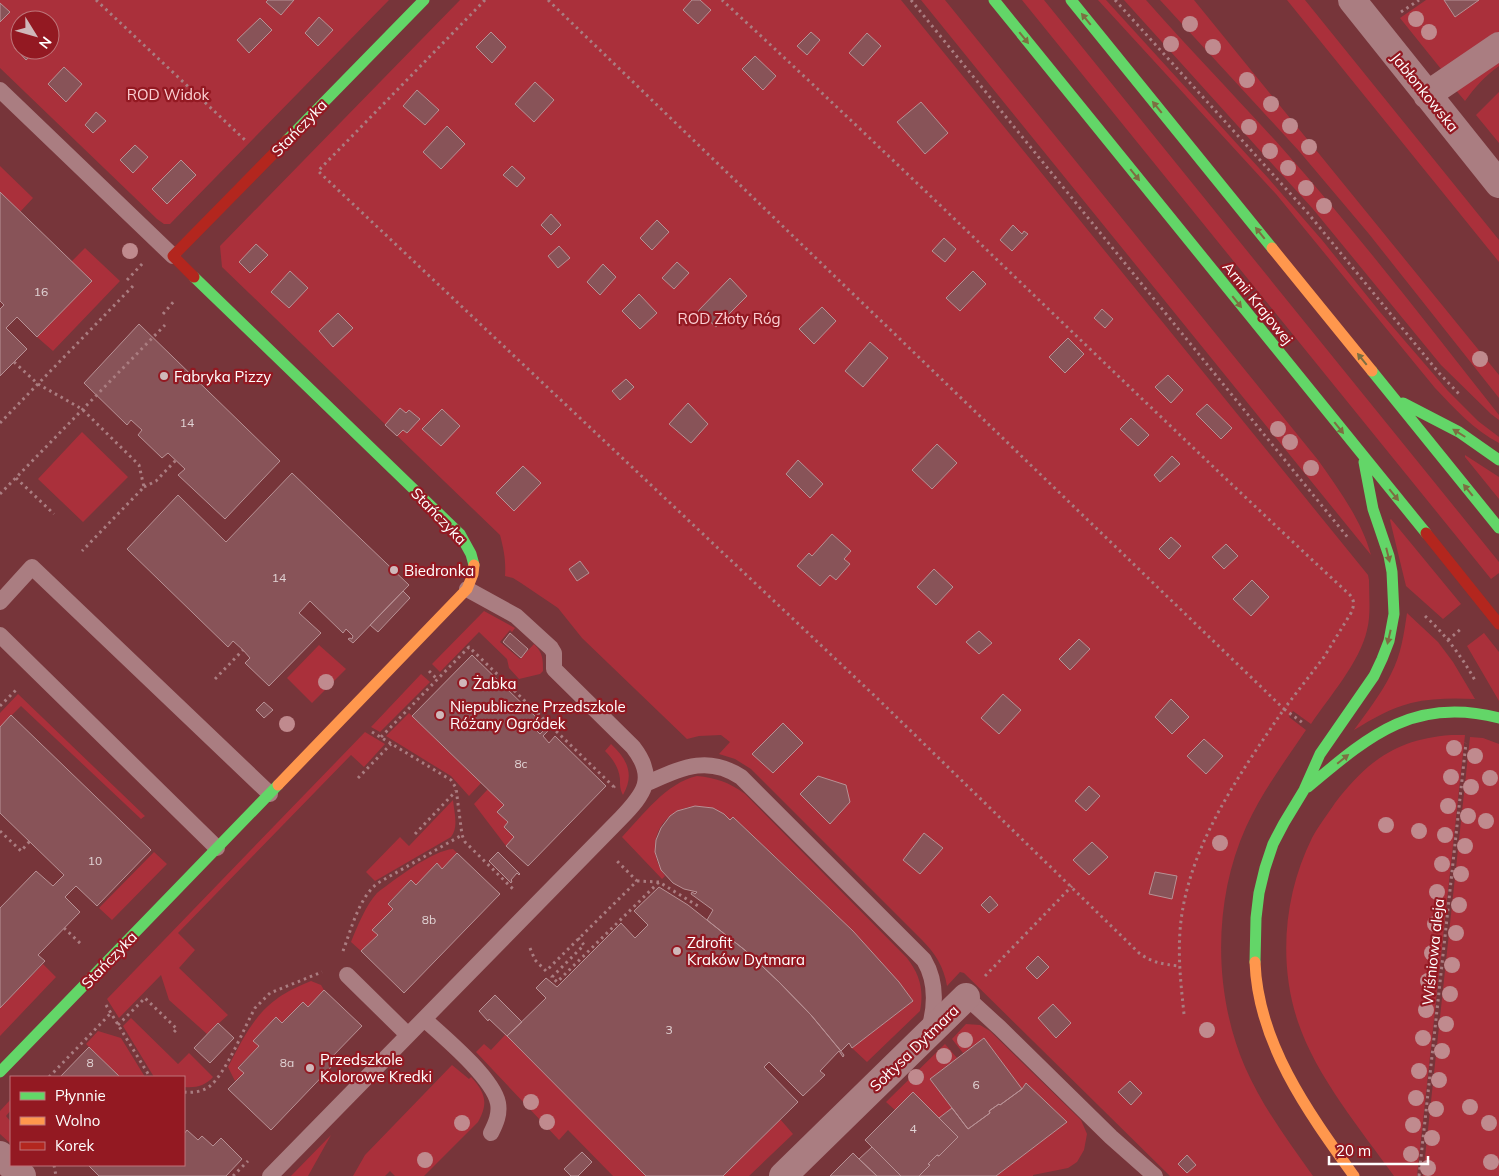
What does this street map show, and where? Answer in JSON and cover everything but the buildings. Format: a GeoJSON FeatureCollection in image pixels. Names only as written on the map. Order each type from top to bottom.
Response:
{"type":"FeatureCollection","features":[{"type":"Feature","properties":{"kind":"main road","name":"Stańczyka"},"geometry":{"type":"LineString","coordinates":[[0,1072],[270,794],[467,589],[470,583],[473,575],[473,558],[460,534],[174,256],[424,0]]}},
{"type":"Feature","properties":{"kind":"main road","name":"Armii Krajowej"},"geometry":{"type":"LineString","coordinates":[[994,0],[1499,624]]}},
{"type":"Feature","properties":{"kind":"main road"},"geometry":{"type":"LineString","coordinates":[[1071,0],[1499,528]]}},
{"type":"Feature","properties":{"kind":"main road"},"geometry":{"type":"LineString","coordinates":[[1393,397],[1459,432],[1499,460]]}},
{"type":"Feature","properties":{"kind":"main road"},"geometry":{"type":"LineString","coordinates":[[1354,1176],[1310,1113],[1287,1073],[1273,1042],[1258,993],[1254,941],[1258,896],[1274,842],[1285,820],[1305,790],[1318,756],[1377,670],[1387,646],[1393,622],[1391,570],[1375,517],[1363,457]]}},
{"type":"Feature","properties":{"kind":"main road"},"geometry":{"type":"LineString","coordinates":[[1305,790],[1369,739],[1384,729],[1400,722],[1414,717],[1443,712],[1476,713],[1499,718]]}},
{"type":"Feature","properties":{"kind":"street","name":"Jabłonkowska"},"geometry":{"type":"LineString","coordinates":[[1352,0],[1499,184]]}},
{"type":"Feature","properties":{"kind":"street"},"geometry":{"type":"LineString","coordinates":[[1427,95],[1499,46]]}},
{"type":"Feature","properties":{"kind":"street","name":"Sołtysa Dytmara"},"geometry":{"type":"LineString","coordinates":[[783,1176],[928,1035],[974,987]]}},
{"type":"Feature","properties":{"kind":"street"},"geometry":{"type":"LineString","coordinates":[[0,1155],[10,1165]]}},
{"type":"Feature","properties":{"kind":"street"},"geometry":{"type":"LineString","coordinates":[[12,1166],[22,1176]]}},
{"type":"Feature","properties":{"kind":"lane","name":"Stańczyka"},"geometry":{"type":"LineString","coordinates":[[0,90],[174,256]]}},
{"type":"Feature","properties":{"kind":"lane"},"geometry":{"type":"LineString","coordinates":[[0,602],[32,567],[270,794]]}},
{"type":"Feature","properties":{"kind":"lane"},"geometry":{"type":"LineString","coordinates":[[270,1176],[632,807],[644,790],[646,774],[642,759],[633,747],[554,669],[554,653],[551,648],[516,616],[467,589]]}},
{"type":"Feature","properties":{"kind":"lane"},"geometry":{"type":"LineString","coordinates":[[0,636],[217,848]]}},
{"type":"Feature","properties":{"kind":"lane"},"geometry":{"type":"LineString","coordinates":[[645,784],[684,767],[695,765],[724,768],[741,777],[924,960],[933,978],[934,988],[934,1009],[928,1035]]}},
{"type":"Feature","properties":{"kind":"lane"},"geometry":{"type":"LineString","coordinates":[[347,975],[408,1035]]}},
{"type":"Feature","properties":{"kind":"lane","name":"Sołtysa Dytmara"},"geometry":{"type":"LineString","coordinates":[[974,987],[1111,1137],[1155,1176]]}},
{"type":"Feature","properties":{"kind":"lane"},"geometry":{"type":"LineString","coordinates":[[424,1019],[488,1083],[495,1095],[498,1113],[491,1133]]}},
{"type":"Feature","properties":{"kind":"path"},"geometry":{"type":"LineString","coordinates":[[96,0],[245,140]]}},
{"type":"Feature","properties":{"kind":"path"},"geometry":{"type":"LineString","coordinates":[[485,0],[318,171],[878,699],[1139,953],[1160,964],[1179,966]]}},
{"type":"Feature","properties":{"kind":"path"},"geometry":{"type":"LineString","coordinates":[[548,0],[1291,714]]}},
{"type":"Feature","properties":{"kind":"path"},"geometry":{"type":"LineString","coordinates":[[722,0],[844,112],[1267,518],[1350,595],[1354,602],[1351,613],[1324,657],[1284,709],[1233,787],[1212,826],[1194,867],[1187,887],[1180,930],[1179,966],[1184,1014]]}},
{"type":"Feature","properties":{"kind":"path"},"geometry":{"type":"LineString","coordinates":[[911,0],[1349,540]]}},
{"type":"Feature","properties":{"kind":"path"},"geometry":{"type":"LineString","coordinates":[[1114,0],[1307,212],[1439,373],[1463,398]]}},
{"type":"Feature","properties":{"kind":"path"},"geometry":{"type":"LineString","coordinates":[[1398,14],[1419,0]]}},
{"type":"Feature","properties":{"kind":"path"},"geometry":{"type":"LineString","coordinates":[[127,280],[145,262]]}},
{"type":"Feature","properties":{"kind":"path"},"geometry":{"type":"LineString","coordinates":[[0,423],[132,286]]}},
{"type":"Feature","properties":{"kind":"path"},"geometry":{"type":"LineString","coordinates":[[0,494],[165,326]]}},
{"type":"Feature","properties":{"kind":"path"},"geometry":{"type":"LineString","coordinates":[[14,362],[38,384],[82,409],[139,465],[144,487]]}},
{"type":"Feature","properties":{"kind":"path"},"geometry":{"type":"LineString","coordinates":[[82,551],[144,487],[156,481],[176,460]]}},
{"type":"Feature","properties":{"kind":"path"},"geometry":{"type":"LineString","coordinates":[[16,478],[54,514]]}},
{"type":"Feature","properties":{"kind":"path"},"geometry":{"type":"LineString","coordinates":[[1418,610],[1448,640],[1463,660],[1477,684]]}},
{"type":"Feature","properties":{"kind":"path"},"geometry":{"type":"LineString","coordinates":[[381,737],[469,647],[614,787],[607,794]]}},
{"type":"Feature","properties":{"kind":"path"},"geometry":{"type":"LineString","coordinates":[[215,679],[243,650]]}},
{"type":"Feature","properties":{"kind":"path"},"geometry":{"type":"LineString","coordinates":[[0,706],[17,689]]}},
{"type":"Feature","properties":{"kind":"path"},"geometry":{"type":"LineString","coordinates":[[372,732],[451,780],[457,790],[462,835],[465,842],[513,889],[519,882]]}},
{"type":"Feature","properties":{"kind":"path","name":"Wiśniowa aleja"},"geometry":{"type":"LineString","coordinates":[[1419,1176],[1467,740]]}},
{"type":"Feature","properties":{"kind":"path"},"geometry":{"type":"LineString","coordinates":[[358,778],[391,744]]}},
{"type":"Feature","properties":{"kind":"path"},"geometry":{"type":"LineString","coordinates":[[415,834],[457,790]]}},
{"type":"Feature","properties":{"kind":"path"},"geometry":{"type":"LineString","coordinates":[[0,831],[21,851],[30,841]]}},
{"type":"Feature","properties":{"kind":"path"},"geometry":{"type":"LineString","coordinates":[[341,957],[368,891],[378,883],[462,835]]}},
{"type":"Feature","properties":{"kind":"path"},"geometry":{"type":"LineString","coordinates":[[621,864],[637,881],[659,882],[698,906]]}},
{"type":"Feature","properties":{"kind":"path"},"geometry":{"type":"LineString","coordinates":[[511,930],[531,949],[536,960],[546,971],[637,881]]}},
{"type":"Feature","properties":{"kind":"path"},"geometry":{"type":"LineString","coordinates":[[578,938],[584,945],[552,977],[557,982],[659,882]]}},
{"type":"Feature","properties":{"kind":"path"},"geometry":{"type":"LineString","coordinates":[[974,987],[1072,886]]}},
{"type":"Feature","properties":{"kind":"path"},"geometry":{"type":"LineString","coordinates":[[64,928],[79,942]]}},
{"type":"Feature","properties":{"kind":"path"},"geometry":{"type":"LineString","coordinates":[[185,1092],[204,1090],[216,1080],[255,1008],[264,999],[276,990],[329,969]]}},
{"type":"Feature","properties":{"kind":"path"},"geometry":{"type":"LineString","coordinates":[[101,997],[149,1076]]}},
{"type":"Feature","properties":{"kind":"path"},"geometry":{"type":"LineString","coordinates":[[118,1025],[145,998],[177,1029],[173,1033]]}},
{"type":"Feature","properties":{"kind":"path"},"geometry":{"type":"LineString","coordinates":[[50,1076],[111,1013]]}},
{"type":"Feature","properties":{"kind":"path"},"geometry":{"type":"LineString","coordinates":[[233,1176],[253,1156]]}},
{"type":"Feature","properties":{"kind":"green space","name":"ROD Widok"},"geometry":{"type":"Polygon","coordinates":[[[0,0],[389,0],[170,224],[164,224],[0,68],[0,0]]]}},
{"type":"Feature","properties":{"kind":"green space","name":"ROD Złoty Róg"},"geometry":{"type":"Polygon","coordinates":[[[460,0],[901,0],[1368,575],[1369,618],[1367,630],[1358,654],[1311,724],[1293,711],[1289,717],[1306,730],[1266,789],[1246,827],[1235,855],[1227,885],[1223,916],[1221,947],[1227,1009],[1245,1067],[1259,1096],[1313,1176],[1170,1176],[964,973],[960,972],[947,986],[944,973],[938,961],[922,940],[751,769],[735,759],[719,754],[730,742],[721,735],[699,736],[687,739],[582,638],[558,608],[513,578],[505,576],[500,535],[222,267],[220,246],[460,0]]]}},
{"type":"Feature","properties":{"kind":"green space"},"geometry":{"type":"Polygon","coordinates":[[[921,0],[945,0],[1318,460],[1355,517],[1371,555],[921,0]]]}},
{"type":"Feature","properties":{"kind":"green space"},"geometry":{"type":"Polygon","coordinates":[[[1022,0],[1044,0],[1499,562],[1499,573],[1491,579],[1022,0]]]}},
{"type":"Feature","properties":{"kind":"green space"},"geometry":{"type":"Polygon","coordinates":[[[1098,0],[1106,0],[1269,179],[1448,391],[1478,421],[1499,437],[1499,443],[1473,425],[1435,388],[1276,194],[1098,0]]]}},
{"type":"Feature","properties":{"kind":"green space"},"geometry":{"type":"Polygon","coordinates":[[[1124,0],[1146,0],[1282,148],[1392,280],[1499,415],[1499,420],[1441,365],[1313,209],[1124,0]]]}},
{"type":"Feature","properties":{"kind":"green space"},"geometry":{"type":"Polygon","coordinates":[[[1160,0],[1194,0],[1499,375],[1499,398],[1369,234],[1299,151],[1160,0]]]}},
{"type":"Feature","properties":{"kind":"green space"},"geometry":{"type":"Polygon","coordinates":[[[1287,0],[1305,0],[1499,240],[1499,262],[1287,0]]]}},
{"type":"Feature","properties":{"kind":"green space"},"geometry":{"type":"Polygon","coordinates":[[[1426,0],[1444,0],[1455,17],[1479,0],[1499,0],[1499,37],[1441,69],[1400,18],[1426,0]]]}},
{"type":"Feature","properties":{"kind":"green space"},"geometry":{"type":"Polygon","coordinates":[[[1499,58],[1499,66],[1480,82],[1465,101],[1454,88],[1499,58]]]}},
{"type":"Feature","properties":{"kind":"green space"},"geometry":{"type":"Polygon","coordinates":[[[1499,92],[1499,143],[1476,115],[1499,92]]]}},
{"type":"Feature","properties":{"kind":"green space"},"geometry":{"type":"Polygon","coordinates":[[[0,166],[33,198],[20,212],[0,192],[0,166]]]}},
{"type":"Feature","properties":{"kind":"green space"},"geometry":{"type":"Polygon","coordinates":[[[85,248],[120,281],[53,351],[37,337],[72,261],[85,248]]]}},
{"type":"Feature","properties":{"kind":"green space"},"geometry":{"type":"Polygon","coordinates":[[[82,432],[128,477],[83,522],[38,479],[82,432]]]}},
{"type":"Feature","properties":{"kind":"green space"},"geometry":{"type":"Polygon","coordinates":[[[1465,455],[1499,477],[1499,499],[1465,457],[1465,455]]]}},
{"type":"Feature","properties":{"kind":"green space"},"geometry":{"type":"Polygon","coordinates":[[[1391,519],[1461,604],[1443,619],[1406,586],[1391,519]]]}},
{"type":"Feature","properties":{"kind":"green space"},"geometry":{"type":"Polygon","coordinates":[[[484,611],[515,628],[512,632],[510,630],[500,642],[520,659],[534,644],[537,647],[543,660],[543,671],[540,674],[519,679],[509,668],[507,659],[479,632],[440,672],[432,664],[484,611]]]}},
{"type":"Feature","properties":{"kind":"green space"},"geometry":{"type":"Polygon","coordinates":[[[1407,613],[1438,642],[1453,662],[1475,699],[1427,700],[1411,703],[1389,711],[1354,730],[1378,696],[1394,667],[1402,644],[1407,613]]]}},
{"type":"Feature","properties":{"kind":"green space"},"geometry":{"type":"Polygon","coordinates":[[[1484,633],[1499,652],[1499,701],[1467,646],[1484,633]]]}},
{"type":"Feature","properties":{"kind":"green space"},"geometry":{"type":"Polygon","coordinates":[[[319,645],[346,669],[312,703],[287,678],[319,645]]]}},
{"type":"Feature","properties":{"kind":"green space"},"geometry":{"type":"Polygon","coordinates":[[[421,674],[430,682],[380,732],[371,727],[421,674]]]}},
{"type":"Feature","properties":{"kind":"green space"},"geometry":{"type":"Polygon","coordinates":[[[18,694],[145,816],[141,819],[21,706],[0,727],[0,713],[18,694]]]}},
{"type":"Feature","properties":{"kind":"green space"},"geometry":{"type":"Polygon","coordinates":[[[409,713],[481,783],[469,796],[451,776],[386,736],[409,713]]]}},
{"type":"Feature","properties":{"kind":"green space"},"geometry":{"type":"Polygon","coordinates":[[[365,732],[385,744],[364,767],[351,755],[178,933],[195,950],[179,968],[228,1015],[207,1034],[169,1000],[161,975],[119,1018],[107,999],[365,732]]]}},
{"type":"Feature","properties":{"kind":"green space"},"geometry":{"type":"Polygon","coordinates":[[[1465,735],[1417,1176],[1394,1176],[1340,1102],[1316,1062],[1298,1022],[1288,976],[1286,953],[1290,905],[1295,882],[1312,838],[1335,803],[1359,775],[1372,764],[1399,747],[1432,737],[1465,735]]]}},
{"type":"Feature","properties":{"kind":"green space"},"geometry":{"type":"Polygon","coordinates":[[[1470,737],[1483,738],[1499,744],[1499,1176],[1423,1176],[1470,737]]]}},
{"type":"Feature","properties":{"kind":"green space"},"geometry":{"type":"Polygon","coordinates":[[[611,744],[621,755],[628,767],[627,787],[623,795],[617,767],[605,751],[611,744]]]}},
{"type":"Feature","properties":{"kind":"green space"},"geometry":{"type":"Polygon","coordinates":[[[697,776],[722,781],[745,794],[911,964],[920,983],[920,1011],[867,1062],[852,1048],[913,1001],[850,928],[733,817],[730,820],[714,810],[697,806],[682,809],[669,817],[660,828],[655,843],[657,859],[665,876],[662,879],[622,837],[665,793],[675,785],[697,776]]]}},
{"type":"Feature","properties":{"kind":"green space"},"geometry":{"type":"Polygon","coordinates":[[[488,789],[504,805],[498,812],[508,822],[504,827],[514,837],[506,846],[474,804],[488,789]]]}},
{"type":"Feature","properties":{"kind":"green space"},"geometry":{"type":"Polygon","coordinates":[[[453,800],[455,829],[451,837],[375,881],[366,872],[400,837],[409,846],[453,800]]]}},
{"type":"Feature","properties":{"kind":"green space"},"geometry":{"type":"Polygon","coordinates":[[[453,849],[457,853],[442,869],[436,864],[416,885],[411,880],[388,903],[393,909],[372,930],[378,935],[361,951],[351,942],[359,923],[377,893],[435,854],[453,849]]]}},
{"type":"Feature","properties":{"kind":"green space"},"geometry":{"type":"Polygon","coordinates":[[[154,852],[167,864],[112,920],[99,908],[154,852]]]}},
{"type":"Feature","properties":{"kind":"green space"},"geometry":{"type":"Polygon","coordinates":[[[43,964],[56,977],[0,1036],[0,1008],[43,964]]]}},
{"type":"Feature","properties":{"kind":"green space"},"geometry":{"type":"Polygon","coordinates":[[[311,981],[321,985],[324,990],[308,1007],[303,1002],[282,1023],[276,1018],[254,1041],[259,1046],[238,1067],[244,1073],[235,1081],[228,1067],[251,1025],[269,1005],[281,996],[311,981]]]}},
{"type":"Feature","properties":{"kind":"green space"},"geometry":{"type":"Polygon","coordinates":[[[131,1018],[178,1064],[189,1053],[213,1077],[196,1087],[185,1087],[185,1076],[153,1076],[123,1026],[131,1018]]]}},
{"type":"Feature","properties":{"kind":"green space"},"geometry":{"type":"Polygon","coordinates":[[[966,1024],[980,1025],[990,1031],[1081,1120],[1087,1134],[1084,1150],[1077,1162],[1068,1168],[1033,1176],[996,1176],[1067,1122],[1026,1083],[1022,1089],[984,1038],[963,1053],[952,1039],[966,1024]]]}},
{"type":"Feature","properties":{"kind":"green space"},"geometry":{"type":"Polygon","coordinates":[[[98,1031],[121,1038],[144,1076],[119,1076],[86,1044],[98,1031]]]}},
{"type":"Feature","properties":{"kind":"green space"},"geometry":{"type":"Polygon","coordinates":[[[505,1035],[752,1147],[780,1119],[793,1134],[749,1176],[613,1176],[568,1130],[559,1140],[476,1052],[484,1044],[491,1050],[505,1035]]]}},
{"type":"Feature","properties":{"kind":"green space"},"geometry":{"type":"Polygon","coordinates":[[[945,1044],[957,1058],[930,1079],[952,1108],[939,1118],[913,1092],[895,1110],[886,1102],[945,1044]]]}},
{"type":"Feature","properties":{"kind":"green space"},"geometry":{"type":"Polygon","coordinates":[[[452,1065],[469,1079],[471,1077],[480,1088],[484,1098],[484,1109],[478,1122],[424,1176],[395,1176],[390,1171],[385,1176],[353,1176],[365,1155],[452,1065]]]}},
{"type":"Feature","properties":{"kind":"green space"},"geometry":{"type":"Polygon","coordinates":[[[10,1100],[10,1111],[6,1116],[10,1121],[10,1143],[0,1134],[0,1111],[10,1100]]]}},
{"type":"Feature","properties":{"kind":"green space"},"geometry":{"type":"Polygon","coordinates":[[[331,1135],[308,1176],[291,1176],[331,1135]]]}},
{"type":"Feature","properties":{"kind":"traffic: fast"},"geometry":{"type":"LineString","coordinates":[[287,140],[424,0]]}},
{"type":"Feature","properties":{"kind":"traffic: fast"},"geometry":{"type":"LineString","coordinates":[[994,0],[1426,533]]}},
{"type":"Feature","properties":{"kind":"traffic: fast"},"geometry":{"type":"LineString","coordinates":[[1071,0],[1272,248]]}},
{"type":"Feature","properties":{"kind":"traffic: fast"},"geometry":{"type":"LineString","coordinates":[[194,277],[460,534],[471,554],[474,565]]}},
{"type":"Feature","properties":{"kind":"traffic: fast"},"geometry":{"type":"LineString","coordinates":[[1372,371],[1499,528]]}},
{"type":"Feature","properties":{"kind":"traffic: fast"},"geometry":{"type":"LineString","coordinates":[[1403,403],[1459,432],[1499,460]]}},
{"type":"Feature","properties":{"kind":"traffic: fast"},"geometry":{"type":"LineString","coordinates":[[1255,962],[1256,918],[1259,893],[1273,844],[1304,790],[1320,754],[1374,676],[1389,641],[1394,614],[1392,572],[1389,556],[1373,509],[1364,462]]}},
{"type":"Feature","properties":{"kind":"traffic: fast"},"geometry":{"type":"LineString","coordinates":[[1308,787],[1373,737],[1395,725],[1417,717],[1442,712],[1469,713],[1499,718]]}},
{"type":"Feature","properties":{"kind":"traffic: fast"},"geometry":{"type":"LineString","coordinates":[[0,1072],[278,785]]}},
{"type":"Feature","properties":{"kind":"traffic: slow"},"geometry":{"type":"LineString","coordinates":[[1272,248],[1372,371]]}},
{"type":"Feature","properties":{"kind":"traffic: slow"},"geometry":{"type":"LineString","coordinates":[[278,785],[467,589],[473,574],[474,565]]}},
{"type":"Feature","properties":{"kind":"traffic: slow"},"geometry":{"type":"LineString","coordinates":[[1255,962],[1258,992],[1265,1021],[1288,1075],[1303,1102],[1354,1176]]}},
{"type":"Feature","properties":{"kind":"traffic: jam"},"geometry":{"type":"LineString","coordinates":[[194,277],[173,256],[287,140]]}},
{"type":"Feature","properties":{"kind":"traffic: jam"},"geometry":{"type":"LineString","coordinates":[[1426,533],[1499,624]]}},
{"type":"Feature","properties":{"kind":"place","name":"Fabryka Pizzy"},"geometry":{"type":"Point","coordinates":[164,376]}},
{"type":"Feature","properties":{"kind":"place","name":"Biedronka"},"geometry":{"type":"Point","coordinates":[394,570]}},
{"type":"Feature","properties":{"kind":"place","name":"Żabka"},"geometry":{"type":"Point","coordinates":[463,683]}},
{"type":"Feature","properties":{"kind":"place","name":"Niepubliczne Przedszkole Różany Ogródek"},"geometry":{"type":"Point","coordinates":[440,715]}},
{"type":"Feature","properties":{"kind":"place","name":"Zdrofit Kraków Dytmara"},"geometry":{"type":"Point","coordinates":[677,951]}},
{"type":"Feature","properties":{"kind":"place","name":"Przedszkole Kolorowe Kredki"},"geometry":{"type":"Point","coordinates":[310,1068]}}]}
